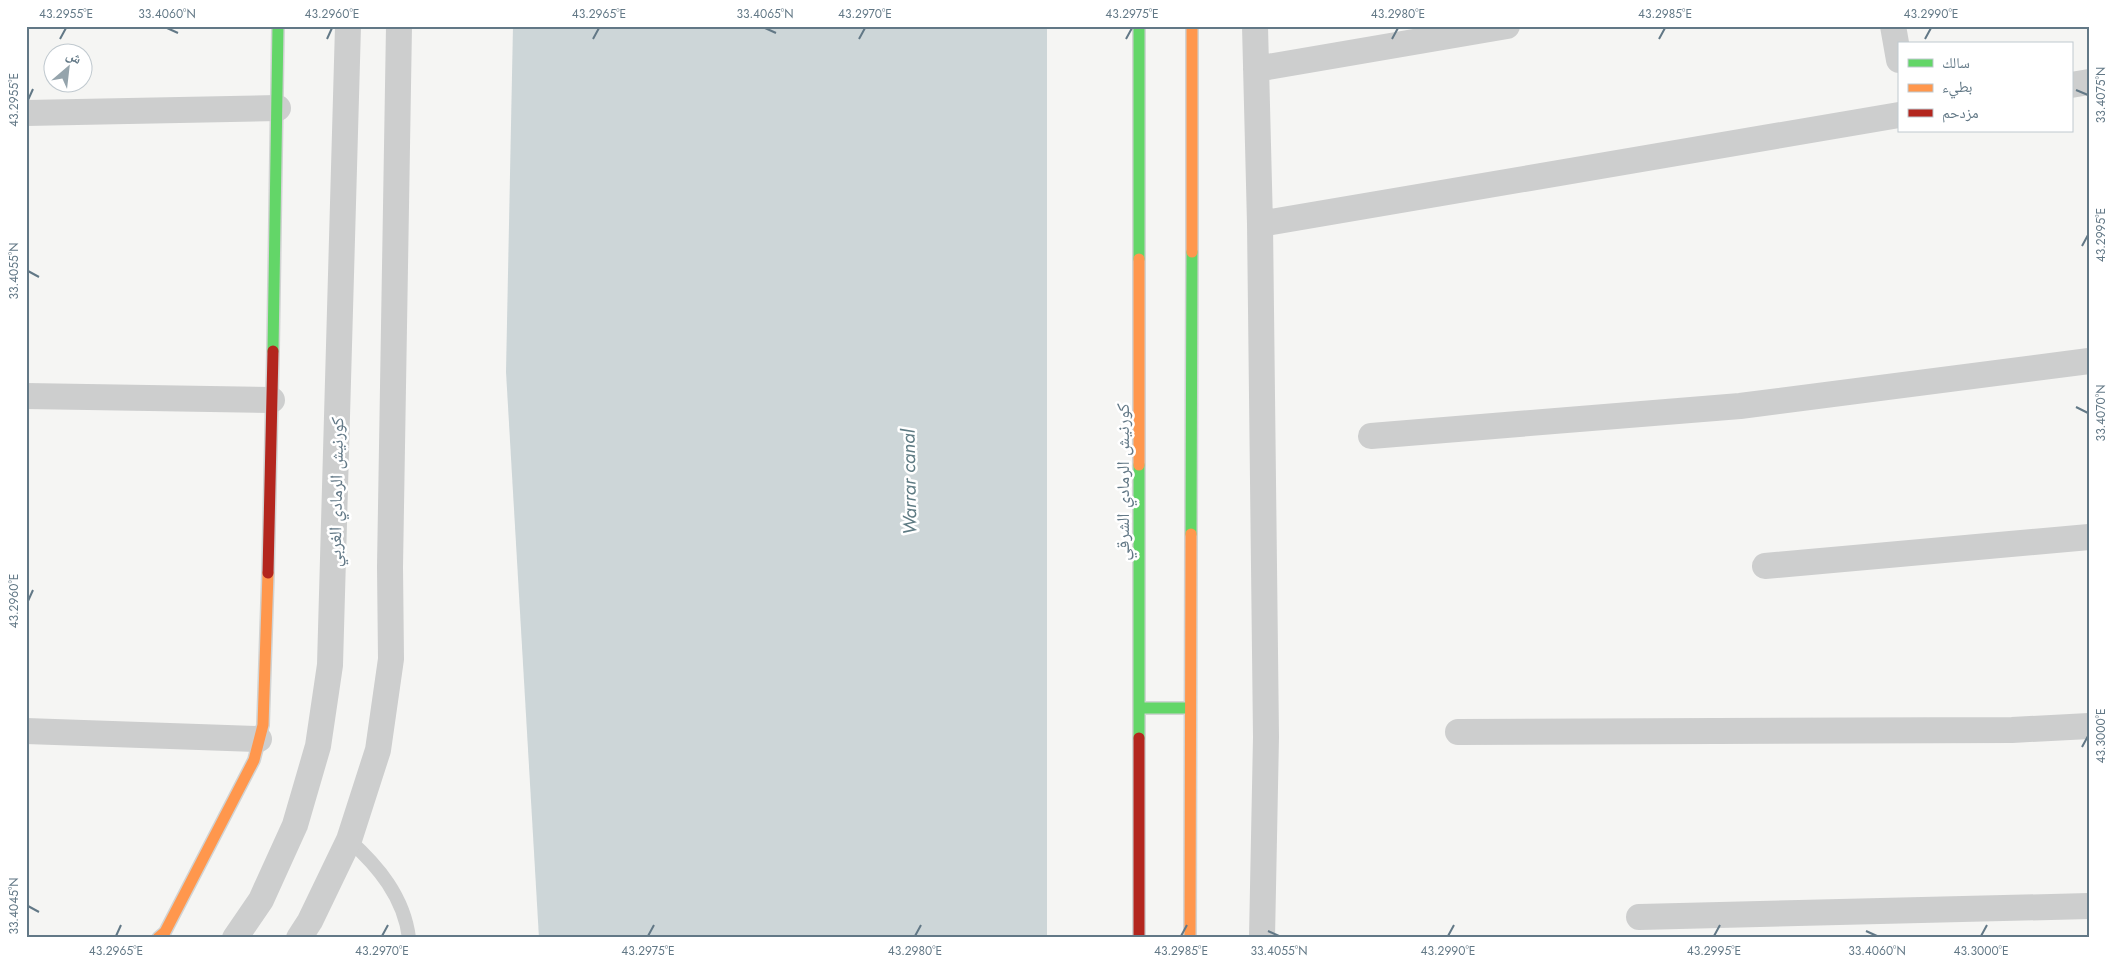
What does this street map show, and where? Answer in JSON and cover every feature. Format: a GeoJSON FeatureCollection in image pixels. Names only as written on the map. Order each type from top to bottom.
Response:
{"type":"FeatureCollection","features":[{"type":"Feature","properties":{"kind":"main road"},"geometry":{"type":"LineString","coordinates":[[158,938],[165,932],[254,760],[263,715],[272,400],[278,26]]}},
{"type":"Feature","properties":{"kind":"main road","name":"كورنيش الرمادي الشرقي"},"geometry":{"type":"LineString","coordinates":[[1139,26],[1139,938]]}},
{"type":"Feature","properties":{"kind":"main road"},"geometry":{"type":"LineString","coordinates":[[1190,938],[1192,26]]}},
{"type":"Feature","properties":{"kind":"main road"},"geometry":{"type":"LineString","coordinates":[[1140,708],[1190,708]]}},
{"type":"Feature","properties":{"kind":"street","name":"كورنيش الرمادي الغربي"},"geometry":{"type":"LineString","coordinates":[[235,938],[261,900],[295,825],[318,746],[330,665],[348,26]]}},
{"type":"Feature","properties":{"kind":"street"},"geometry":{"type":"LineString","coordinates":[[298,938],[310,921],[349,840],[378,750],[391,659],[390,557],[399,26]]}},
{"type":"Feature","properties":{"kind":"street"},"geometry":{"type":"LineString","coordinates":[[1255,26],[1260,224],[1266,737],[1262,938]]}},
{"type":"Feature","properties":{"kind":"street"},"geometry":{"type":"LineString","coordinates":[[1256,69],[1507,26]]}},
{"type":"Feature","properties":{"kind":"street"},"geometry":{"type":"LineString","coordinates":[[1893,26],[1898,54]]}},
{"type":"Feature","properties":{"kind":"street"},"geometry":{"type":"LineString","coordinates":[[2072,85],[2089,82]]}},
{"type":"Feature","properties":{"kind":"street"},"geometry":{"type":"LineString","coordinates":[[26,113],[278,108]]}},
{"type":"Feature","properties":{"kind":"street"},"geometry":{"type":"LineString","coordinates":[[1260,224],[1898,115]]}},
{"type":"Feature","properties":{"kind":"street"},"geometry":{"type":"LineString","coordinates":[[1371,436],[1740,406],[2089,361]]}},
{"type":"Feature","properties":{"kind":"street"},"geometry":{"type":"LineString","coordinates":[[26,396],[272,400]]}},
{"type":"Feature","properties":{"kind":"street"},"geometry":{"type":"LineString","coordinates":[[1765,566],[2089,537]]}},
{"type":"Feature","properties":{"kind":"street"},"geometry":{"type":"LineString","coordinates":[[1458,732],[2002,730],[2089,726]]}},
{"type":"Feature","properties":{"kind":"street"},"geometry":{"type":"LineString","coordinates":[[26,731],[259,739]]}},
{"type":"Feature","properties":{"kind":"street"},"geometry":{"type":"LineString","coordinates":[[1639,917],[2089,906]]}},
{"type":"Feature","properties":{"kind":"lane"},"geometry":{"type":"LineString","coordinates":[[349,840],[370,859],[387,880],[400,905],[409,938]]}},
{"type":"Feature","properties":{"kind":"water","name":"Warrar canal"},"geometry":{"type":"Polygon","coordinates":[[[513,26],[1047,26],[1047,938],[539,938],[506,372],[513,26]]]}},
{"type":"Feature","properties":{"kind":"traffic: fast"},"geometry":{"type":"LineString","coordinates":[[273,351],[278,26]]}},
{"type":"Feature","properties":{"kind":"traffic: fast"},"geometry":{"type":"LineString","coordinates":[[1139,26],[1139,259]]}},
{"type":"Feature","properties":{"kind":"traffic: fast"},"geometry":{"type":"LineString","coordinates":[[1191,534],[1192,252]]}},
{"type":"Feature","properties":{"kind":"traffic: fast"},"geometry":{"type":"LineString","coordinates":[[1139,465],[1139,738]]}},
{"type":"Feature","properties":{"kind":"traffic: fast"},"geometry":{"type":"LineString","coordinates":[[1141,708],[1190,708]]}},
{"type":"Feature","properties":{"kind":"traffic: slow"},"geometry":{"type":"LineString","coordinates":[[1192,26],[1192,252]]}},
{"type":"Feature","properties":{"kind":"traffic: slow"},"geometry":{"type":"LineString","coordinates":[[1139,259],[1139,465]]}},
{"type":"Feature","properties":{"kind":"traffic: slow"},"geometry":{"type":"LineString","coordinates":[[1190,938],[1191,534]]}},
{"type":"Feature","properties":{"kind":"traffic: slow"},"geometry":{"type":"LineString","coordinates":[[158,938],[165,932],[254,760],[263,725],[268,573]]}},
{"type":"Feature","properties":{"kind":"traffic: jam"},"geometry":{"type":"LineString","coordinates":[[268,573],[273,351]]}},
{"type":"Feature","properties":{"kind":"traffic: jam"},"geometry":{"type":"LineString","coordinates":[[1139,738],[1139,938]]}}]}
